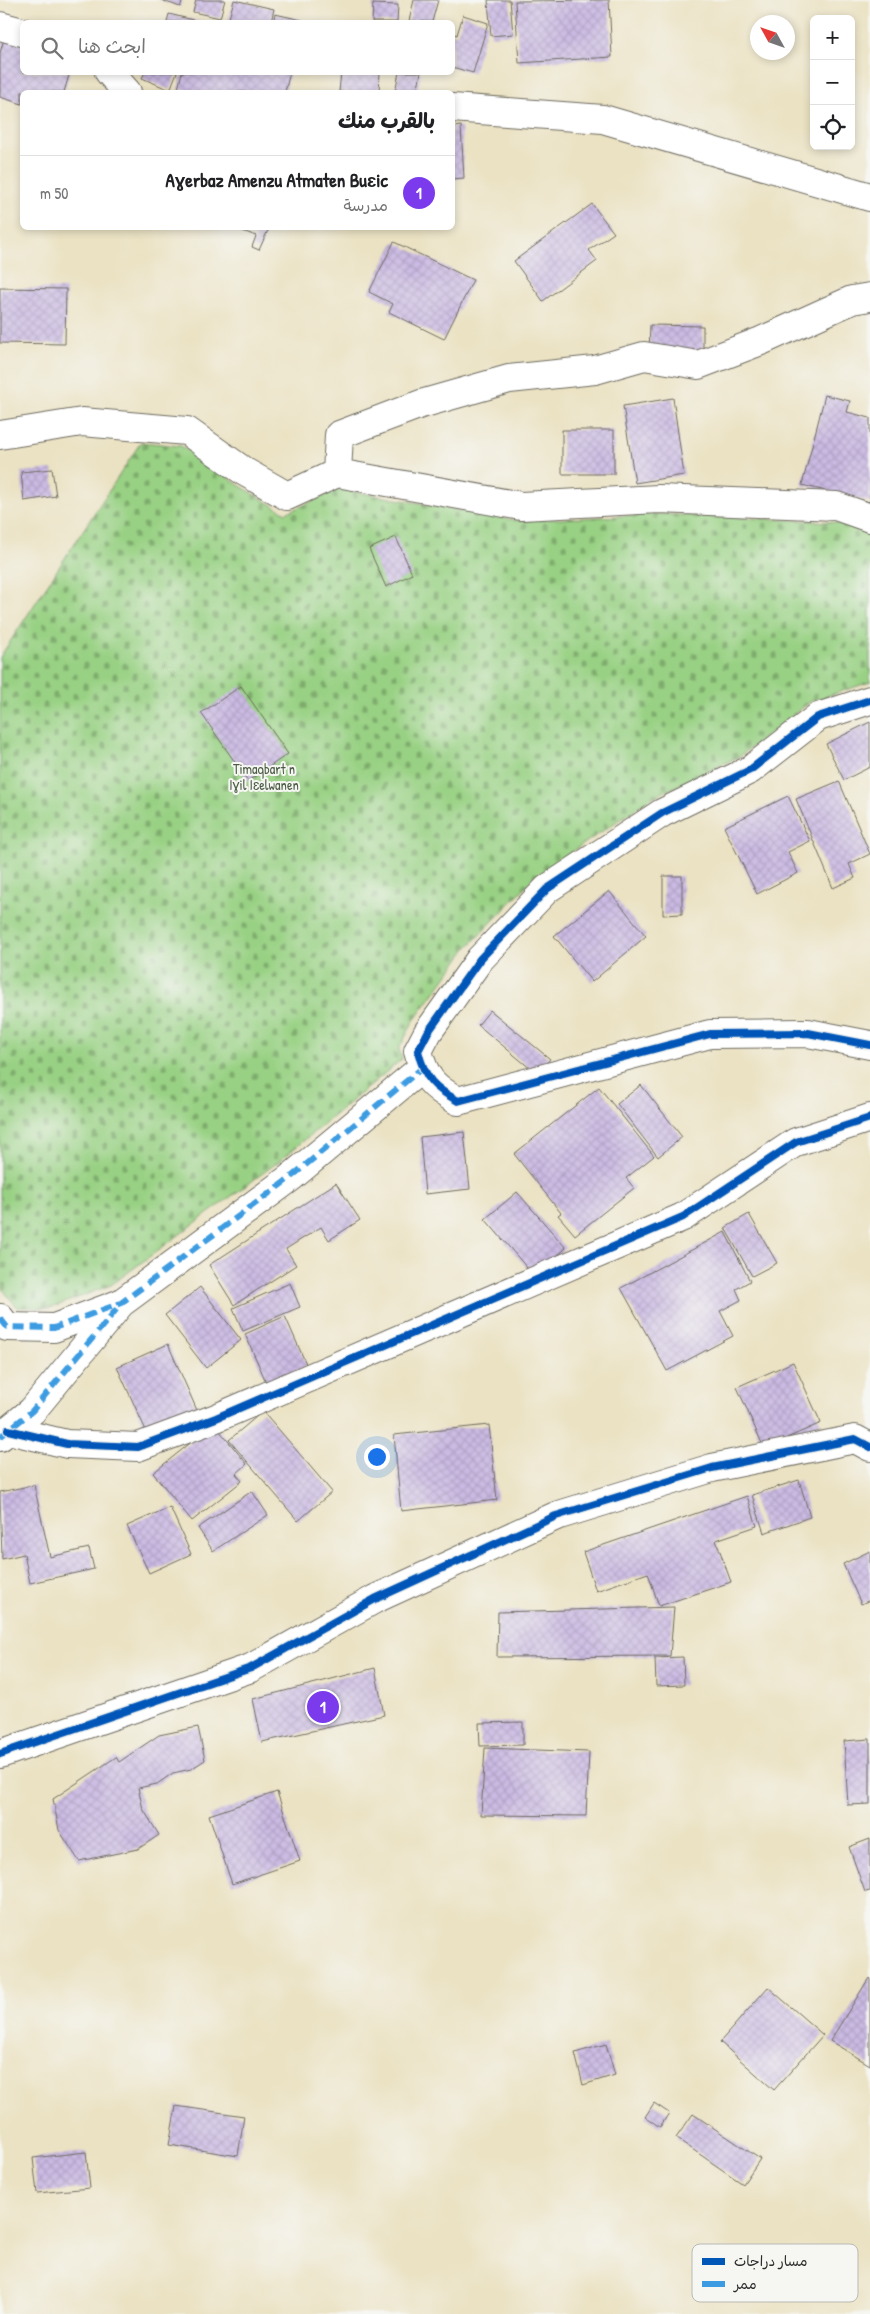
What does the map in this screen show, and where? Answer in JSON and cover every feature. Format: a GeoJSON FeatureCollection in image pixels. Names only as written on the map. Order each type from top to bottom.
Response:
{"type":"FeatureCollection","features":[{"type":"Feature","properties":{"kind":"street"},"geometry":{"type":"LineString","coordinates":[[0,26],[20,31]]}},
{"type":"Feature","properties":{"kind":"street"},"geometry":{"type":"LineString","coordinates":[[112,75],[125,90]]}},
{"type":"Feature","properties":{"kind":"street"},"geometry":{"type":"LineString","coordinates":[[455,108],[603,119],[870,196]]}},
{"type":"Feature","properties":{"kind":"street"},"geometry":{"type":"LineString","coordinates":[[338,473],[339,434],[421,404],[509,379],[596,370],[644,356],[698,365],[761,341],[852,300],[870,297]]}},
{"type":"Feature","properties":{"kind":"street"},"geometry":{"type":"LineString","coordinates":[[0,434],[82,422],[187,431],[245,472],[287,496],[338,473],[521,506],[659,499],[836,506],[870,518]]}},
{"type":"Feature","properties":{"kind":"street"},"geometry":{"type":"LineString","coordinates":[[870,700],[818,717],[750,770],[662,813],[547,890],[480,959],[428,1032],[418,1051],[422,1068],[434,1087],[458,1101],[710,1034],[808,1033],[870,1045]]}},
{"type":"Feature","properties":{"kind":"street"},"geometry":{"type":"LineString","coordinates":[[4,1434],[32,1411],[121,1303],[290,1178],[422,1068]]}},
{"type":"Feature","properties":{"kind":"street"},"geometry":{"type":"LineString","coordinates":[[4,1434],[67,1444],[138,1447],[216,1418],[684,1217],[796,1142],[870,1118]]}},
{"type":"Feature","properties":{"kind":"street"},"geometry":{"type":"LineString","coordinates":[[0,1318],[7,1327],[54,1328],[121,1303]]}},
{"type":"Feature","properties":{"kind":"street"},"geometry":{"type":"LineString","coordinates":[[0,1754],[252,1668],[375,1599],[556,1516],[712,1468],[855,1440],[870,1447]]}},
{"type":"Feature","properties":{"kind":"green space","name":"Timaqbart n Iɣil Iɛelwanen"},"geometry":{"type":"Polygon","coordinates":[[[141,442],[181,446],[237,484],[286,513],[340,489],[520,521],[659,514],[833,522],[870,534],[870,682],[810,702],[740,756],[653,797],[536,876],[467,948],[413,1022],[399,1049],[402,1059],[278,1162],[111,1285],[51,1308],[17,1307],[0,1286],[0,657],[141,442]]]}},
{"type":"Feature","properties":{"kind":"building"},"geometry":{"type":"Polygon","coordinates":[[[161,0],[183,0],[180,7],[161,0]]]}},
{"type":"Feature","properties":{"kind":"building"},"geometry":{"type":"Polygon","coordinates":[[[196,0],[225,0],[220,18],[193,12],[196,0]]]}},
{"type":"Feature","properties":{"kind":"building"},"geometry":{"type":"Polygon","coordinates":[[[234,0],[274,9],[271,20],[229,20],[234,0]]]}},
{"type":"Feature","properties":{"kind":"building"},"geometry":{"type":"Polygon","coordinates":[[[414,0],[438,0],[433,20],[409,20],[414,0]]]}},
{"type":"Feature","properties":{"kind":"building"},"geometry":{"type":"Polygon","coordinates":[[[488,0],[510,0],[513,34],[491,36],[488,0]]]}},
{"type":"Feature","properties":{"kind":"building"},"geometry":{"type":"Polygon","coordinates":[[[609,0],[612,57],[519,63],[515,1],[609,0]]]}},
{"type":"Feature","properties":{"kind":"building"},"geometry":{"type":"Polygon","coordinates":[[[373,4],[398,5],[397,20],[372,20],[373,4]]]}},
{"type":"Feature","properties":{"kind":"building"},"geometry":{"type":"Polygon","coordinates":[[[169,14],[193,20],[168,20],[169,14]]]}},
{"type":"Feature","properties":{"kind":"building"},"geometry":{"type":"Polygon","coordinates":[[[275,14],[302,20],[274,20],[275,14]]]}},
{"type":"Feature","properties":{"kind":"building"},"geometry":{"type":"Polygon","coordinates":[[[463,15],[488,23],[473,73],[455,68],[455,34],[457,35],[463,15]]]}},
{"type":"Feature","properties":{"kind":"building"},"geometry":{"type":"Polygon","coordinates":[[[5,35],[20,39],[20,75],[69,75],[65,90],[20,90],[20,103],[0,97],[0,53],[5,35]]]}},
{"type":"Feature","properties":{"kind":"building"},"geometry":{"type":"Polygon","coordinates":[[[144,75],[176,75],[170,90],[142,78],[144,75]]]}},
{"type":"Feature","properties":{"kind":"building"},"geometry":{"type":"Polygon","coordinates":[[[181,75],[289,75],[286,90],[178,89],[181,75]]]}},
{"type":"Feature","properties":{"kind":"building"},"geometry":{"type":"Polygon","coordinates":[[[341,75],[380,75],[379,90],[339,90],[341,75]]]}},
{"type":"Feature","properties":{"kind":"building"},"geometry":{"type":"Polygon","coordinates":[[[398,75],[420,75],[417,90],[395,90],[398,75]]]}},
{"type":"Feature","properties":{"kind":"building"},"geometry":{"type":"Polygon","coordinates":[[[461,126],[464,178],[455,179],[455,127],[461,126]]]}},
{"type":"Feature","properties":{"kind":"building"},"geometry":{"type":"Polygon","coordinates":[[[592,204],[614,233],[589,250],[597,261],[543,301],[514,261],[592,204]]]}},
{"type":"Feature","properties":{"kind":"building"},"geometry":{"type":"Polygon","coordinates":[[[240,230],[268,230],[259,250],[252,247],[256,236],[240,230]]]}},
{"type":"Feature","properties":{"kind":"building"},"geometry":{"type":"Polygon","coordinates":[[[394,242],[473,280],[444,339],[389,312],[393,304],[369,292],[394,242]]]}},
{"type":"Feature","properties":{"kind":"building"},"geometry":{"type":"Polygon","coordinates":[[[0,288],[66,289],[65,344],[0,343],[0,288]]]}},
{"type":"Feature","properties":{"kind":"building"},"geometry":{"type":"Polygon","coordinates":[[[650,325],[703,326],[703,356],[649,355],[650,325]]]}},
{"type":"Feature","properties":{"kind":"building"},"geometry":{"type":"Polygon","coordinates":[[[825,395],[850,401],[847,412],[870,418],[870,502],[802,485],[825,395]]]}},
{"type":"Feature","properties":{"kind":"building"},"geometry":{"type":"Polygon","coordinates":[[[673,398],[684,475],[635,483],[623,406],[673,398]]]}},
{"type":"Feature","properties":{"kind":"building"},"geometry":{"type":"Polygon","coordinates":[[[562,430],[614,430],[614,474],[562,474],[562,430]]]}},
{"type":"Feature","properties":{"kind":"building"},"geometry":{"type":"Polygon","coordinates":[[[52,469],[56,496],[24,501],[21,472],[52,469]]]}},
{"type":"Feature","properties":{"kind":"building"},"geometry":{"type":"Polygon","coordinates":[[[396,537],[412,574],[386,587],[369,549],[396,537]]]}},
{"type":"Feature","properties":{"kind":"building"},"geometry":{"type":"Polygon","coordinates":[[[241,686],[288,754],[248,781],[201,713],[241,686]]]}},
{"type":"Feature","properties":{"kind":"building"},"geometry":{"type":"Polygon","coordinates":[[[870,722],[870,767],[844,780],[826,744],[870,722]]]}},
{"type":"Feature","properties":{"kind":"building"},"geometry":{"type":"Polygon","coordinates":[[[839,781],[870,854],[849,864],[855,878],[833,888],[796,799],[839,781]]]}},
{"type":"Feature","properties":{"kind":"building"},"geometry":{"type":"Polygon","coordinates":[[[788,796],[810,841],[788,852],[798,873],[757,894],[724,827],[788,796]]]}},
{"type":"Feature","properties":{"kind":"building"},"geometry":{"type":"Polygon","coordinates":[[[663,876],[682,876],[682,914],[663,915],[663,876]]]}},
{"type":"Feature","properties":{"kind":"building"},"geometry":{"type":"Polygon","coordinates":[[[609,891],[646,936],[592,982],[554,936],[609,891]]]}},
{"type":"Feature","properties":{"kind":"building"},"geometry":{"type":"Polygon","coordinates":[[[490,1010],[550,1059],[537,1074],[478,1025],[490,1010]]]}},
{"type":"Feature","properties":{"kind":"building"},"geometry":{"type":"Polygon","coordinates":[[[641,1085],[682,1137],[658,1157],[617,1104],[641,1085]]]}},
{"type":"Feature","properties":{"kind":"building"},"geometry":{"type":"Polygon","coordinates":[[[599,1087],[654,1156],[626,1178],[634,1188],[575,1235],[558,1215],[561,1213],[514,1154],[599,1087]]]}},
{"type":"Feature","properties":{"kind":"building"},"geometry":{"type":"Polygon","coordinates":[[[464,1132],[470,1189],[425,1194],[420,1137],[464,1132]]]}},
{"type":"Feature","properties":{"kind":"building"},"geometry":{"type":"Polygon","coordinates":[[[336,1183],[360,1220],[329,1240],[321,1227],[286,1249],[296,1265],[234,1305],[209,1265],[336,1183]]]}},
{"type":"Feature","properties":{"kind":"building"},"geometry":{"type":"Polygon","coordinates":[[[517,1192],[566,1248],[534,1276],[485,1219],[517,1192]]]}},
{"type":"Feature","properties":{"kind":"building"},"geometry":{"type":"Polygon","coordinates":[[[749,1214],[777,1263],[752,1276],[725,1228],[749,1214]]]}},
{"type":"Feature","properties":{"kind":"building"},"geometry":{"type":"Polygon","coordinates":[[[725,1232],[750,1281],[736,1289],[741,1300],[720,1311],[733,1336],[667,1371],[621,1288],[725,1232]]]}},
{"type":"Feature","properties":{"kind":"building"},"geometry":{"type":"Polygon","coordinates":[[[290,1283],[300,1307],[243,1331],[233,1308],[290,1283]]]}},
{"type":"Feature","properties":{"kind":"building"},"geometry":{"type":"Polygon","coordinates":[[[200,1287],[241,1340],[206,1368],[165,1315],[200,1287]]]}},
{"type":"Feature","properties":{"kind":"building"},"geometry":{"type":"Polygon","coordinates":[[[285,1316],[307,1366],[267,1384],[245,1334],[285,1316]]]}},
{"type":"Feature","properties":{"kind":"building"},"geometry":{"type":"Polygon","coordinates":[[[168,1344],[199,1415],[149,1437],[117,1367],[168,1344]]]}},
{"type":"Feature","properties":{"kind":"building"},"geometry":{"type":"Polygon","coordinates":[[[793,1362],[821,1423],[764,1448],[737,1387],[793,1362]]]}},
{"type":"Feature","properties":{"kind":"building"},"geometry":{"type":"Polygon","coordinates":[[[263,1411],[332,1492],[298,1521],[229,1440],[263,1411]]]}},
{"type":"Feature","properties":{"kind":"building"},"geometry":{"type":"Polygon","coordinates":[[[214,1424],[247,1464],[236,1474],[242,1481],[192,1521],[153,1473],[214,1424]]]}},
{"type":"Feature","properties":{"kind":"building"},"geometry":{"type":"Polygon","coordinates":[[[489,1425],[497,1500],[401,1511],[394,1435],[489,1425]]]}},
{"type":"Feature","properties":{"kind":"building"},"geometry":{"type":"Polygon","coordinates":[[[799,1480],[810,1517],[764,1533],[752,1495],[799,1480]]]}},
{"type":"Feature","properties":{"kind":"building"},"geometry":{"type":"Polygon","coordinates":[[[34,1485],[50,1557],[89,1548],[94,1569],[30,1583],[24,1554],[2,1559],[0,1492],[34,1485]]]}},
{"type":"Feature","properties":{"kind":"building"},"geometry":{"type":"Polygon","coordinates":[[[252,1491],[268,1515],[213,1551],[198,1528],[252,1491]]]}},
{"type":"Feature","properties":{"kind":"building"},"geometry":{"type":"Polygon","coordinates":[[[747,1496],[757,1526],[716,1540],[731,1582],[659,1606],[648,1573],[596,1591],[583,1552],[747,1496]]]}},
{"type":"Feature","properties":{"kind":"building"},"geometry":{"type":"Polygon","coordinates":[[[170,1507],[191,1554],[149,1573],[127,1526],[170,1507]]]}},
{"type":"Feature","properties":{"kind":"building"},"geometry":{"type":"Polygon","coordinates":[[[870,1551],[870,1600],[861,1604],[843,1564],[870,1551]]]}},
{"type":"Feature","properties":{"kind":"building"},"geometry":{"type":"Polygon","coordinates":[[[674,1607],[670,1656],[497,1657],[498,1612],[674,1607]]]}},
{"type":"Feature","properties":{"kind":"building"},"geometry":{"type":"Polygon","coordinates":[[[683,1657],[684,1685],[656,1686],[655,1658],[683,1657]]]}},
{"type":"Feature","properties":{"kind":"building"},"geometry":{"type":"Polygon","coordinates":[[[375,1668],[384,1715],[262,1742],[253,1699],[375,1668]]]}},
{"type":"Feature","properties":{"kind":"building"},"geometry":{"type":"Polygon","coordinates":[[[523,1722],[523,1745],[480,1746],[479,1723],[523,1722]]]}},
{"type":"Feature","properties":{"kind":"building"},"geometry":{"type":"Polygon","coordinates":[[[198,1727],[205,1760],[191,1769],[173,1773],[157,1784],[138,1788],[143,1809],[159,1835],[138,1849],[79,1861],[59,1830],[53,1799],[116,1757],[119,1762],[159,1735],[198,1727]]]}},
{"type":"Feature","properties":{"kind":"building"},"geometry":{"type":"Polygon","coordinates":[[[870,1739],[870,1804],[848,1805],[844,1741],[870,1739]]]}},
{"type":"Feature","properties":{"kind":"building"},"geometry":{"type":"Polygon","coordinates":[[[485,1748],[589,1752],[586,1816],[481,1815],[485,1748]]]}},
{"type":"Feature","properties":{"kind":"building"},"geometry":{"type":"Polygon","coordinates":[[[277,1792],[300,1861],[232,1884],[209,1815],[277,1792]]]}},
{"type":"Feature","properties":{"kind":"building"},"geometry":{"type":"Polygon","coordinates":[[[870,1839],[870,1891],[865,1892],[849,1847],[870,1839]]]}},
{"type":"Feature","properties":{"kind":"building"},"geometry":{"type":"Polygon","coordinates":[[[870,1979],[870,2065],[830,2041],[870,1979]]]}},
{"type":"Feature","properties":{"kind":"building"},"geometry":{"type":"Polygon","coordinates":[[[768,1987],[823,2035],[774,2090],[720,2042],[768,1987]]]}},
{"type":"Feature","properties":{"kind":"building"},"geometry":{"type":"Polygon","coordinates":[[[606,2044],[615,2075],[583,2085],[575,2053],[606,2044]]]}},
{"type":"Feature","properties":{"kind":"building"},"geometry":{"type":"Polygon","coordinates":[[[654,2103],[669,2113],[660,2127],[645,2117],[654,2103]]]}},
{"type":"Feature","properties":{"kind":"building"},"geometry":{"type":"Polygon","coordinates":[[[176,2106],[244,2116],[238,2156],[169,2145],[176,2106]]]}},
{"type":"Feature","properties":{"kind":"building"},"geometry":{"type":"Polygon","coordinates":[[[693,2114],[760,2159],[743,2184],[676,2138],[693,2114]]]}},
{"type":"Feature","properties":{"kind":"building"},"geometry":{"type":"Polygon","coordinates":[[[86,2152],[90,2188],[37,2193],[33,2158],[86,2152]]]}},
{"type":"Feature","properties":{"kind":"marked path"},"geometry":{"type":"LineString","coordinates":[[0,1318],[7,1327],[54,1328],[121,1303],[290,1178],[422,1068]]}},
{"type":"Feature","properties":{"kind":"marked path"},"geometry":{"type":"LineString","coordinates":[[0,1437],[32,1411],[120,1305]]}},
{"type":"Feature","properties":{"kind":"cycle path"},"geometry":{"type":"LineString","coordinates":[[870,700],[818,717],[750,770],[662,813],[547,889],[480,959],[428,1032],[418,1051],[424,1069],[431,1081],[458,1101],[710,1034],[808,1033],[870,1045]]}},
{"type":"Feature","properties":{"kind":"cycle path"},"geometry":{"type":"LineString","coordinates":[[8,1430],[67,1444],[138,1447],[216,1418],[683,1217],[796,1142],[870,1118]]}},
{"type":"Feature","properties":{"kind":"cycle path"},"geometry":{"type":"LineString","coordinates":[[0,1754],[251,1668],[375,1599],[556,1516],[712,1468],[855,1439],[870,1447]]}},
{"type":"Feature","properties":{"kind":"place","name":"Aɣerbaz Amenzu Atmaten Buɛic"},"geometry":{"type":"Point","coordinates":[323,1707]}}]}
